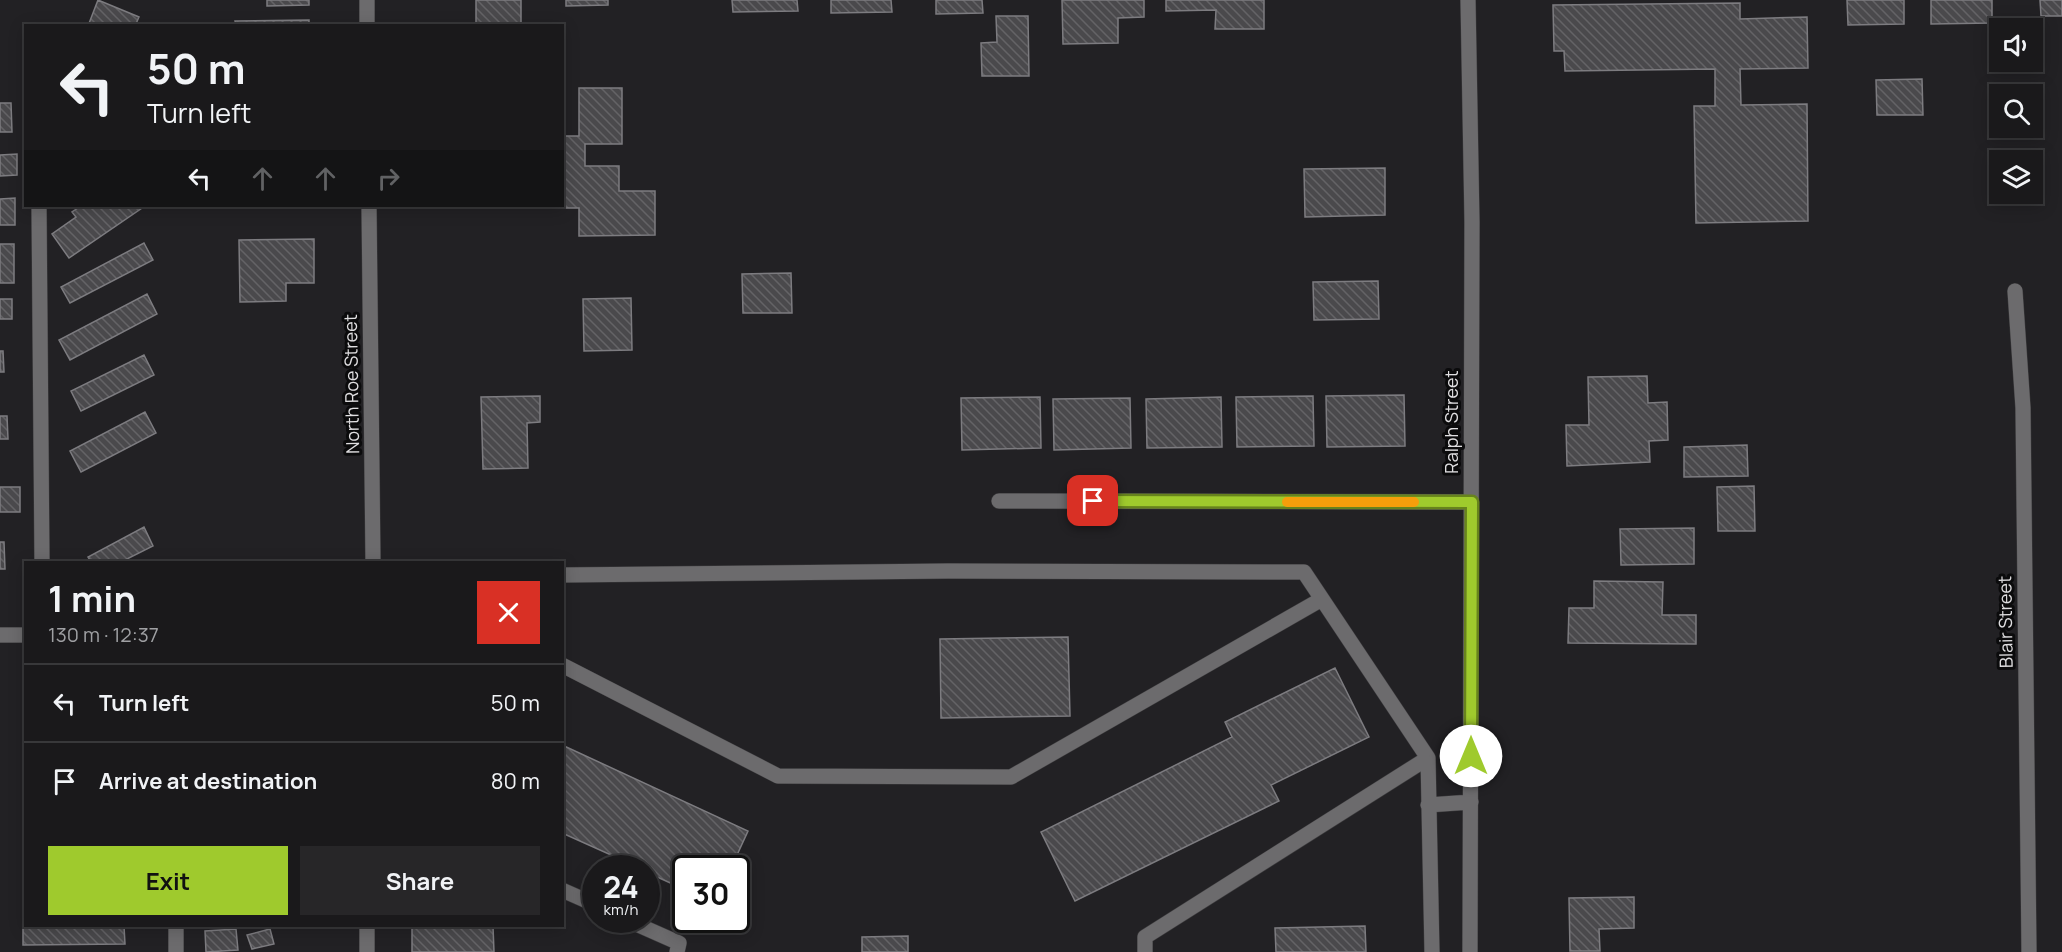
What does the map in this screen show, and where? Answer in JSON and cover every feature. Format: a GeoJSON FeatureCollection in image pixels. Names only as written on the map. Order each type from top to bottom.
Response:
{"type":"FeatureCollection","features":[{"type":"Feature","properties":{"kind":"street"},"geometry":{"type":"LineString","coordinates":[[367,0],[367,24]]}},
{"type":"Feature","properties":{"kind":"street","name":"Ralph Street"},"geometry":{"type":"LineString","coordinates":[[1468,0],[1472,222],[1470,952]]}},
{"type":"Feature","properties":{"kind":"street"},"geometry":{"type":"LineString","coordinates":[[39,207],[42,561]]}},
{"type":"Feature","properties":{"kind":"street","name":"North Roe Street"},"geometry":{"type":"LineString","coordinates":[[369,207],[373,561]]}},
{"type":"Feature","properties":{"kind":"street","name":"Blair Street"},"geometry":{"type":"LineString","coordinates":[[2015,291],[2023,408],[2029,952]]}},
{"type":"Feature","properties":{"kind":"street"},"geometry":{"type":"LineString","coordinates":[[999,501],[1472,502]]}},
{"type":"Feature","properties":{"kind":"street"},"geometry":{"type":"LineString","coordinates":[[564,575],[948,571],[1304,572],[1428,758],[1432,952]]}},
{"type":"Feature","properties":{"kind":"street"},"geometry":{"type":"LineString","coordinates":[[564,666],[778,776],[1011,777],[1322,599]]}},
{"type":"Feature","properties":{"kind":"street"},"geometry":{"type":"LineString","coordinates":[[0,635],[24,635]]}},
{"type":"Feature","properties":{"kind":"street"},"geometry":{"type":"LineString","coordinates":[[1145,952],[1145,937],[1428,758]]}},
{"type":"Feature","properties":{"kind":"street"},"geometry":{"type":"LineString","coordinates":[[1428,805],[1471,802]]}},
{"type":"Feature","properties":{"kind":"street"},"geometry":{"type":"LineString","coordinates":[[564,891],[582,899]]}},
{"type":"Feature","properties":{"kind":"street"},"geometry":{"type":"LineString","coordinates":[[176,927],[176,952]]}},
{"type":"Feature","properties":{"kind":"street"},"geometry":{"type":"LineString","coordinates":[[367,952],[368,927]]}},
{"type":"Feature","properties":{"kind":"street"},"geometry":{"type":"LineString","coordinates":[[657,933],[680,943],[676,952]]}},
{"type":"Feature","properties":{"kind":"building"},"geometry":{"type":"Polygon","coordinates":[[[98,0],[139,17],[136,24],[89,24],[98,0]]]}},
{"type":"Feature","properties":{"kind":"building"},"geometry":{"type":"Polygon","coordinates":[[[267,0],[309,0],[309,5],[267,6],[267,0]]]}},
{"type":"Feature","properties":{"kind":"building"},"geometry":{"type":"Polygon","coordinates":[[[476,0],[521,0],[521,24],[476,24],[476,0]]]}},
{"type":"Feature","properties":{"kind":"building"},"geometry":{"type":"Polygon","coordinates":[[[566,0],[608,0],[608,5],[566,6],[566,0]]]}},
{"type":"Feature","properties":{"kind":"building"},"geometry":{"type":"Polygon","coordinates":[[[732,0],[797,0],[798,11],[733,12],[732,0]]]}},
{"type":"Feature","properties":{"kind":"building"},"geometry":{"type":"Polygon","coordinates":[[[831,0],[891,0],[892,12],[831,13],[831,0]]]}},
{"type":"Feature","properties":{"kind":"building"},"geometry":{"type":"Polygon","coordinates":[[[936,0],[982,0],[983,13],[936,14],[936,0]]]}},
{"type":"Feature","properties":{"kind":"building"},"geometry":{"type":"Polygon","coordinates":[[[1062,0],[1144,0],[1144,17],[1118,18],[1118,43],[1063,44],[1062,0]]]}},
{"type":"Feature","properties":{"kind":"building"},"geometry":{"type":"Polygon","coordinates":[[[1166,0],[1264,0],[1264,29],[1215,29],[1216,10],[1166,11],[1166,0]]]}},
{"type":"Feature","properties":{"kind":"building"},"geometry":{"type":"Polygon","coordinates":[[[1847,0],[1904,0],[1904,24],[1848,25],[1847,0]]]}},
{"type":"Feature","properties":{"kind":"building"},"geometry":{"type":"Polygon","coordinates":[[[1931,0],[1992,0],[1992,18],[1989,18],[1989,23],[1931,24],[1931,0]]]}},
{"type":"Feature","properties":{"kind":"building"},"geometry":{"type":"Polygon","coordinates":[[[2040,0],[2062,0],[2062,16],[2041,16],[2040,0]]]}},
{"type":"Feature","properties":{"kind":"building"},"geometry":{"type":"Polygon","coordinates":[[[1740,3],[1740,19],[1807,17],[1808,68],[1740,69],[1741,105],[1807,104],[1808,221],[1696,223],[1694,106],[1715,106],[1715,69],[1565,71],[1564,51],[1554,51],[1553,5],[1740,3]]]}},
{"type":"Feature","properties":{"kind":"building"},"geometry":{"type":"Polygon","coordinates":[[[996,16],[1028,16],[1029,76],[982,76],[981,43],[997,42],[996,16]]]}},
{"type":"Feature","properties":{"kind":"building"},"geometry":{"type":"Polygon","coordinates":[[[309,20],[309,24],[236,24],[235,21],[309,20]]]}},
{"type":"Feature","properties":{"kind":"building"},"geometry":{"type":"Polygon","coordinates":[[[1922,79],[1923,115],[1877,115],[1876,80],[1922,79]]]}},
{"type":"Feature","properties":{"kind":"building"},"geometry":{"type":"Polygon","coordinates":[[[579,88],[622,88],[622,144],[585,144],[585,166],[619,166],[619,191],[655,191],[655,235],[579,236],[579,208],[486,208],[564,207],[564,136],[579,136],[579,88]]]}},
{"type":"Feature","properties":{"kind":"building"},"geometry":{"type":"Polygon","coordinates":[[[0,103],[11,103],[12,132],[0,132],[0,103]]]}},
{"type":"Feature","properties":{"kind":"building"},"geometry":{"type":"Polygon","coordinates":[[[17,154],[17,175],[0,176],[0,155],[17,154]]]}},
{"type":"Feature","properties":{"kind":"building"},"geometry":{"type":"Polygon","coordinates":[[[1385,168],[1385,215],[1305,217],[1304,169],[1385,168]]]}},
{"type":"Feature","properties":{"kind":"building"},"geometry":{"type":"Polygon","coordinates":[[[15,198],[15,225],[0,225],[0,199],[15,198]]]}},
{"type":"Feature","properties":{"kind":"building"},"geometry":{"type":"Polygon","coordinates":[[[80,207],[144,207],[69,258],[52,234],[76,217],[72,212],[80,207]]]}},
{"type":"Feature","properties":{"kind":"building"},"geometry":{"type":"Polygon","coordinates":[[[314,239],[314,283],[286,283],[286,301],[240,302],[239,240],[314,239]]]}},
{"type":"Feature","properties":{"kind":"building"},"geometry":{"type":"Polygon","coordinates":[[[144,243],[153,260],[70,303],[61,287],[144,243]]]}},
{"type":"Feature","properties":{"kind":"building"},"geometry":{"type":"Polygon","coordinates":[[[0,244],[14,244],[14,283],[0,283],[0,244]]]}},
{"type":"Feature","properties":{"kind":"building"},"geometry":{"type":"Polygon","coordinates":[[[791,273],[792,313],[743,313],[742,274],[791,273]]]}},
{"type":"Feature","properties":{"kind":"building"},"geometry":{"type":"Polygon","coordinates":[[[1378,281],[1379,319],[1314,320],[1313,282],[1378,281]]]}},
{"type":"Feature","properties":{"kind":"building"},"geometry":{"type":"Polygon","coordinates":[[[147,294],[157,314],[70,360],[59,340],[147,294]]]}},
{"type":"Feature","properties":{"kind":"building"},"geometry":{"type":"Polygon","coordinates":[[[631,298],[632,350],[584,351],[583,299],[631,298]]]}},
{"type":"Feature","properties":{"kind":"building"},"geometry":{"type":"Polygon","coordinates":[[[0,299],[12,299],[12,319],[0,319],[0,299]]]}},
{"type":"Feature","properties":{"kind":"building"},"geometry":{"type":"Polygon","coordinates":[[[0,351],[3,351],[4,372],[0,372],[0,351]]]}},
{"type":"Feature","properties":{"kind":"building"},"geometry":{"type":"Polygon","coordinates":[[[144,355],[154,375],[81,411],[71,391],[144,355]]]}},
{"type":"Feature","properties":{"kind":"building"},"geometry":{"type":"Polygon","coordinates":[[[1647,376],[1648,403],[1667,402],[1668,440],[1649,441],[1650,462],[1567,466],[1566,425],[1589,425],[1588,377],[1647,376]]]}},
{"type":"Feature","properties":{"kind":"building"},"geometry":{"type":"Polygon","coordinates":[[[1404,395],[1405,446],[1327,447],[1326,396],[1404,395]]]}},
{"type":"Feature","properties":{"kind":"building"},"geometry":{"type":"Polygon","coordinates":[[[540,396],[540,422],[527,423],[528,468],[483,469],[481,397],[540,396]]]}},
{"type":"Feature","properties":{"kind":"building"},"geometry":{"type":"Polygon","coordinates":[[[1313,396],[1314,446],[1237,447],[1236,397],[1313,396]]]}},
{"type":"Feature","properties":{"kind":"building"},"geometry":{"type":"Polygon","coordinates":[[[1040,397],[1041,448],[962,450],[961,398],[1040,397]]]}},
{"type":"Feature","properties":{"kind":"building"},"geometry":{"type":"Polygon","coordinates":[[[1221,397],[1222,447],[1147,448],[1146,399],[1221,397]]]}},
{"type":"Feature","properties":{"kind":"building"},"geometry":{"type":"Polygon","coordinates":[[[1130,398],[1131,448],[1054,450],[1053,399],[1130,398]]]}},
{"type":"Feature","properties":{"kind":"building"},"geometry":{"type":"Polygon","coordinates":[[[145,412],[156,433],[81,472],[70,451],[145,412]]]}},
{"type":"Feature","properties":{"kind":"building"},"geometry":{"type":"Polygon","coordinates":[[[0,416],[7,416],[8,439],[0,439],[0,416]]]}},
{"type":"Feature","properties":{"kind":"building"},"geometry":{"type":"Polygon","coordinates":[[[1747,445],[1748,476],[1684,477],[1684,447],[1747,445]]]}},
{"type":"Feature","properties":{"kind":"building"},"geometry":{"type":"Polygon","coordinates":[[[1754,486],[1755,531],[1718,531],[1717,487],[1754,486]]]}},
{"type":"Feature","properties":{"kind":"building"},"geometry":{"type":"Polygon","coordinates":[[[0,487],[20,487],[20,512],[0,512],[0,487]]]}},
{"type":"Feature","properties":{"kind":"building"},"geometry":{"type":"Polygon","coordinates":[[[144,527],[153,546],[123,561],[90,561],[88,557],[144,527]]]}},
{"type":"Feature","properties":{"kind":"building"},"geometry":{"type":"Polygon","coordinates":[[[1694,528],[1694,564],[1621,565],[1620,529],[1694,528]]]}},
{"type":"Feature","properties":{"kind":"building"},"geometry":{"type":"Polygon","coordinates":[[[0,542],[4,542],[5,569],[0,569],[0,542]]]}},
{"type":"Feature","properties":{"kind":"building"},"geometry":{"type":"Polygon","coordinates":[[[1594,581],[1663,582],[1662,615],[1696,615],[1696,644],[1568,643],[1569,608],[1594,608],[1594,581]]]}},
{"type":"Feature","properties":{"kind":"building"},"geometry":{"type":"Polygon","coordinates":[[[1068,637],[1070,716],[941,718],[940,639],[1068,637]]]}},
{"type":"Feature","properties":{"kind":"building"},"geometry":{"type":"Polygon","coordinates":[[[1335,668],[1369,737],[1271,785],[1279,801],[1075,901],[1041,832],[1232,737],[1225,722],[1335,668]]]}},
{"type":"Feature","properties":{"kind":"building"},"geometry":{"type":"Polygon","coordinates":[[[564,746],[748,831],[737,855],[672,855],[672,884],[660,878],[660,855],[611,855],[564,834],[564,746]]]}},
{"type":"Feature","properties":{"kind":"building"},"geometry":{"type":"Polygon","coordinates":[[[1634,897],[1634,928],[1599,929],[1600,951],[1570,951],[1569,898],[1634,897]]]}},
{"type":"Feature","properties":{"kind":"building"},"geometry":{"type":"Polygon","coordinates":[[[23,919],[24,927],[124,927],[125,944],[23,945],[23,919]]]}},
{"type":"Feature","properties":{"kind":"building"},"geometry":{"type":"Polygon","coordinates":[[[1365,926],[1366,952],[1276,952],[1275,928],[1365,926]]]}},
{"type":"Feature","properties":{"kind":"building"},"geometry":{"type":"Polygon","coordinates":[[[412,927],[493,927],[494,952],[412,952],[412,927]]]}},
{"type":"Feature","properties":{"kind":"building"},"geometry":{"type":"Polygon","coordinates":[[[236,929],[238,950],[206,952],[205,931],[236,929]]]}},
{"type":"Feature","properties":{"kind":"building"},"geometry":{"type":"Polygon","coordinates":[[[270,929],[274,944],[252,949],[247,935],[270,929]]]}},
{"type":"Feature","properties":{"kind":"building"},"geometry":{"type":"Polygon","coordinates":[[[908,936],[908,952],[862,952],[862,937],[908,936]]]}},
{"type":"Feature","properties":{"kind":"slow traffic"},"geometry":{"type":"LineString","coordinates":[[1287,502],[1414,502]]}},
{"type":"Feature","properties":{"kind":"route"},"geometry":{"type":"LineString","coordinates":[[1093,501],[1472,502],[1471,756]]}}]}
